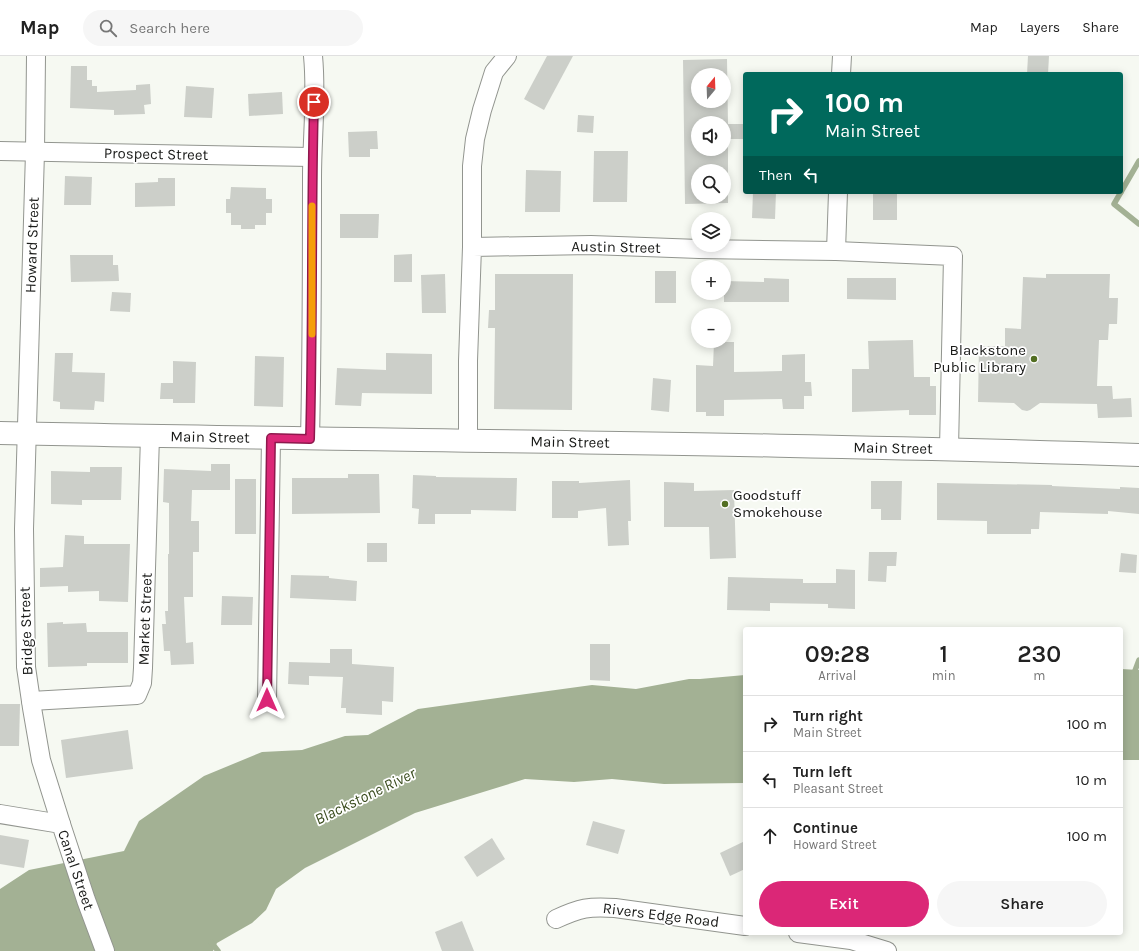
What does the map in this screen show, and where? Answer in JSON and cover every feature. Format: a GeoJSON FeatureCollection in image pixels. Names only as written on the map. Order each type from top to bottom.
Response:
{"type":"FeatureCollection","features":[{"type":"Feature","properties":{"kind":"main road","name":"Main Street"},"geometry":{"type":"LineString","coordinates":[[0,433],[949,449],[1139,455]]}},
{"type":"Feature","properties":{"kind":"street","name":"Howard Street"},"geometry":{"type":"LineString","coordinates":[[27,434],[35,152],[36,56]]}},
{"type":"Feature","properties":{"kind":"street"},"geometry":{"type":"LineString","coordinates":[[310,439],[312,340],[312,156],[315,74],[313,56]]}},
{"type":"Feature","properties":{"kind":"street"},"geometry":{"type":"LineString","coordinates":[[468,440],[472,166],[475,139],[492,64],[507,56]]}},
{"type":"Feature","properties":{"kind":"street"},"geometry":{"type":"LineString","coordinates":[[841,72],[842,56]]}},
{"type":"Feature","properties":{"kind":"street","name":"Prospect Street"},"geometry":{"type":"LineString","coordinates":[[0,151],[312,156]]}},
{"type":"Feature","properties":{"kind":"street"},"geometry":{"type":"LineString","coordinates":[[836,251],[838,194]]}},
{"type":"Feature","properties":{"kind":"street","name":"Austin Street"},"geometry":{"type":"LineString","coordinates":[[472,247],[591,245],[699,249],[836,251],[953,256],[949,449]]}},
{"type":"Feature","properties":{"kind":"street","name":"Bridge Street"},"geometry":{"type":"LineString","coordinates":[[27,434],[24,572],[26,666],[41,760],[61,824]]}},
{"type":"Feature","properties":{"kind":"street","name":"Market Street"},"geometry":{"type":"LineString","coordinates":[[31,701],[137,695],[142,682],[150,436]]}},
{"type":"Feature","properties":{"kind":"street"},"geometry":{"type":"LineString","coordinates":[[267,700],[271,438]]}},
{"type":"Feature","properties":{"kind":"street","name":"Canal Street"},"geometry":{"type":"LineString","coordinates":[[0,814],[61,824],[86,900],[105,951]]}},
{"type":"Feature","properties":{"kind":"street","name":"Rivers Edge Road"},"geometry":{"type":"LineString","coordinates":[[556,919],[575,910],[593,906],[743,926]]}},
{"type":"Feature","properties":{"kind":"street"},"geometry":{"type":"LineString","coordinates":[[813,935],[851,940],[887,951]]}},
{"type":"Feature","properties":{"kind":"water"},"geometry":{"type":"Polygon","coordinates":[[[1123,669],[1139,670],[1139,760],[1123,760],[1123,669]]]}},
{"type":"Feature","properties":{"kind":"water","name":"Blackstone River"},"geometry":{"type":"Polygon","coordinates":[[[743,675],[743,783],[664,784],[612,779],[574,782],[525,779],[415,813],[305,868],[276,889],[266,910],[252,923],[217,943],[213,951],[0,951],[0,889],[29,870],[124,851],[139,821],[204,776],[262,752],[302,750],[345,736],[368,735],[418,709],[592,685],[636,689],[689,679],[743,675]]]}},
{"type":"Feature","properties":{"kind":"building"},"geometry":{"type":"Polygon","coordinates":[[[547,56],[573,56],[544,110],[524,99],[547,56]]]}},
{"type":"Feature","properties":{"kind":"building"},"geometry":{"type":"Polygon","coordinates":[[[1028,56],[1049,56],[1048,72],[1027,72],[1028,56]]]}},
{"type":"Feature","properties":{"kind":"building"},"geometry":{"type":"Polygon","coordinates":[[[727,59],[727,68],[691,68],[691,108],[728,108],[728,116],[691,116],[691,156],[728,156],[728,164],[691,164],[691,204],[685,204],[683,60],[727,59]]]}},
{"type":"Feature","properties":{"kind":"building"},"geometry":{"type":"Polygon","coordinates":[[[71,66],[87,66],[87,80],[92,80],[92,86],[97,86],[97,92],[136,90],[136,85],[150,84],[151,104],[144,105],[145,114],[114,115],[114,110],[70,108],[71,66]]]}},
{"type":"Feature","properties":{"kind":"building"},"geometry":{"type":"Polygon","coordinates":[[[186,86],[214,88],[212,118],[184,117],[186,86]]]}},
{"type":"Feature","properties":{"kind":"building"},"geometry":{"type":"Polygon","coordinates":[[[282,92],[283,114],[249,116],[248,94],[282,92]]]}},
{"type":"Feature","properties":{"kind":"building"},"geometry":{"type":"Polygon","coordinates":[[[578,115],[594,116],[593,133],[577,132],[578,115]]]}},
{"type":"Feature","properties":{"kind":"building"},"geometry":{"type":"Polygon","coordinates":[[[731,124],[743,124],[743,139],[731,139],[731,124]]]}},
{"type":"Feature","properties":{"kind":"building"},"geometry":{"type":"Polygon","coordinates":[[[377,131],[378,149],[370,149],[370,157],[349,157],[348,132],[377,131]]]}},
{"type":"Feature","properties":{"kind":"building"},"geometry":{"type":"Polygon","coordinates":[[[594,151],[628,151],[627,202],[593,202],[594,151]]]}},
{"type":"Feature","properties":{"kind":"building"},"geometry":{"type":"Polygon","coordinates":[[[526,170],[561,171],[560,212],[525,212],[526,170]]]}},
{"type":"Feature","properties":{"kind":"building"},"geometry":{"type":"Polygon","coordinates":[[[65,176],[92,177],[91,205],[64,205],[65,176]]]}},
{"type":"Feature","properties":{"kind":"building"},"geometry":{"type":"Polygon","coordinates":[[[158,178],[175,178],[175,206],[135,207],[135,183],[158,182],[158,178]]]}},
{"type":"Feature","properties":{"kind":"building"},"geometry":{"type":"Polygon","coordinates":[[[231,187],[266,188],[266,199],[272,199],[272,213],[266,213],[266,225],[255,225],[255,229],[241,229],[241,225],[231,225],[231,213],[226,213],[226,199],[230,199],[231,187]]]}},
{"type":"Feature","properties":{"kind":"building"},"geometry":{"type":"Polygon","coordinates":[[[753,194],[776,194],[775,219],[752,218],[753,194]]]}},
{"type":"Feature","properties":{"kind":"building"},"geometry":{"type":"Polygon","coordinates":[[[873,194],[897,194],[897,220],[873,220],[873,194]]]}},
{"type":"Feature","properties":{"kind":"building"},"geometry":{"type":"Polygon","coordinates":[[[340,214],[379,214],[378,238],[340,238],[340,214]]]}},
{"type":"Feature","properties":{"kind":"building"},"geometry":{"type":"Polygon","coordinates":[[[412,254],[412,282],[394,282],[394,255],[412,254]]]}},
{"type":"Feature","properties":{"kind":"building"},"geometry":{"type":"Polygon","coordinates":[[[70,255],[113,255],[113,265],[118,265],[119,281],[71,282],[70,255]]]}},
{"type":"Feature","properties":{"kind":"building"},"geometry":{"type":"Polygon","coordinates":[[[655,271],[676,271],[676,303],[655,303],[655,271]]]}},
{"type":"Feature","properties":{"kind":"building"},"geometry":{"type":"Polygon","coordinates":[[[445,274],[446,313],[422,313],[421,275],[445,274]]]}},
{"type":"Feature","properties":{"kind":"building"},"geometry":{"type":"Polygon","coordinates":[[[495,274],[573,274],[572,410],[494,409],[495,328],[488,328],[489,310],[495,310],[495,274]]]}},
{"type":"Feature","properties":{"kind":"building"},"geometry":{"type":"Polygon","coordinates":[[[1046,274],[1110,274],[1109,298],[1118,298],[1117,324],[1109,324],[1108,340],[1099,340],[1097,386],[1112,386],[1113,399],[1131,398],[1132,417],[1098,418],[1097,404],[1040,403],[1027,411],[1022,410],[1014,403],[978,402],[979,346],[1005,346],[1005,328],[1021,329],[1023,277],[1046,278],[1046,274]]]}},
{"type":"Feature","properties":{"kind":"building"},"geometry":{"type":"Polygon","coordinates":[[[764,278],[789,279],[789,302],[724,302],[724,300],[731,300],[731,281],[764,282],[764,278]]]}},
{"type":"Feature","properties":{"kind":"building"},"geometry":{"type":"Polygon","coordinates":[[[847,278],[896,278],[896,300],[847,299],[847,278]]]}},
{"type":"Feature","properties":{"kind":"building"},"geometry":{"type":"Polygon","coordinates":[[[112,292],[131,293],[130,312],[110,311],[112,292]]]}},
{"type":"Feature","properties":{"kind":"building"},"geometry":{"type":"Polygon","coordinates":[[[913,340],[914,377],[930,377],[930,386],[936,386],[936,415],[909,415],[909,410],[852,412],[852,369],[869,369],[868,341],[913,340]]]}},
{"type":"Feature","properties":{"kind":"building"},"geometry":{"type":"Polygon","coordinates":[[[731,342],[734,342],[734,372],[782,371],[782,355],[805,354],[805,382],[811,382],[812,396],[804,396],[804,409],[783,409],[782,399],[724,400],[724,416],[706,416],[706,412],[696,412],[696,365],[713,366],[714,348],[731,348],[731,342]]]}},
{"type":"Feature","properties":{"kind":"building"},"geometry":{"type":"Polygon","coordinates":[[[55,353],[73,353],[72,372],[105,373],[104,402],[95,401],[94,410],[60,409],[60,402],[53,401],[55,353]]]}},
{"type":"Feature","properties":{"kind":"building"},"geometry":{"type":"Polygon","coordinates":[[[386,353],[432,354],[432,394],[362,393],[361,406],[335,405],[337,368],[386,370],[386,353]]]}},
{"type":"Feature","properties":{"kind":"building"},"geometry":{"type":"Polygon","coordinates":[[[255,356],[284,357],[283,407],[254,406],[255,356]]]}},
{"type":"Feature","properties":{"kind":"building"},"geometry":{"type":"Polygon","coordinates":[[[173,361],[196,362],[195,403],[173,403],[173,399],[160,399],[161,383],[173,383],[173,361]]]}},
{"type":"Feature","properties":{"kind":"building"},"geometry":{"type":"Polygon","coordinates":[[[653,378],[671,380],[669,412],[651,410],[653,378]]]}},
{"type":"Feature","properties":{"kind":"building"},"geometry":{"type":"Polygon","coordinates":[[[211,464],[230,464],[230,490],[192,490],[191,521],[199,521],[199,552],[193,552],[193,597],[184,597],[186,643],[193,642],[194,664],[171,665],[170,651],[164,651],[162,624],[166,624],[165,611],[168,611],[169,554],[169,503],[163,502],[164,469],[211,471],[211,464]]]}},
{"type":"Feature","properties":{"kind":"building"},"geometry":{"type":"Polygon","coordinates":[[[90,467],[122,467],[121,500],[82,500],[82,505],[51,504],[51,471],[90,472],[90,467]]]}},
{"type":"Feature","properties":{"kind":"building"},"geometry":{"type":"Polygon","coordinates":[[[348,474],[379,474],[380,513],[292,514],[292,478],[348,478],[348,474]]]}},
{"type":"Feature","properties":{"kind":"building"},"geometry":{"type":"Polygon","coordinates":[[[413,475],[436,477],[517,478],[516,511],[471,510],[471,514],[435,514],[435,524],[418,524],[419,509],[412,508],[413,475]]]}},
{"type":"Feature","properties":{"kind":"building"},"geometry":{"type":"Polygon","coordinates":[[[235,479],[256,479],[256,534],[235,534],[235,479]]]}},
{"type":"Feature","properties":{"kind":"building"},"geometry":{"type":"Polygon","coordinates":[[[630,480],[631,521],[628,521],[629,545],[608,546],[606,508],[578,511],[578,518],[552,518],[552,481],[579,481],[579,483],[630,480]]]}},
{"type":"Feature","properties":{"kind":"building"},"geometry":{"type":"Polygon","coordinates":[[[871,481],[902,481],[901,520],[881,520],[881,509],[871,509],[871,481]]]}},
{"type":"Feature","properties":{"kind":"building"},"geometry":{"type":"Polygon","coordinates":[[[664,482],[694,483],[694,491],[734,490],[736,558],[710,559],[709,527],[664,527],[664,482]]]}},
{"type":"Feature","properties":{"kind":"building"},"geometry":{"type":"Polygon","coordinates":[[[937,483],[1052,485],[1120,489],[1120,487],[1139,488],[1139,514],[1108,511],[1108,514],[1040,512],[1039,529],[1031,529],[1031,534],[987,534],[987,521],[937,520],[937,483]]]}},
{"type":"Feature","properties":{"kind":"building"},"geometry":{"type":"Polygon","coordinates":[[[65,535],[84,536],[84,544],[130,544],[128,602],[99,601],[99,591],[68,592],[68,586],[40,587],[40,568],[63,567],[65,535]]]}},
{"type":"Feature","properties":{"kind":"building"},"geometry":{"type":"Polygon","coordinates":[[[367,543],[387,543],[387,562],[367,562],[367,543]]]}},
{"type":"Feature","properties":{"kind":"building"},"geometry":{"type":"Polygon","coordinates":[[[869,552],[897,552],[896,566],[887,566],[886,582],[868,581],[869,552]]]}},
{"type":"Feature","properties":{"kind":"building"},"geometry":{"type":"Polygon","coordinates":[[[1121,553],[1137,555],[1136,573],[1119,572],[1121,553]]]}},
{"type":"Feature","properties":{"kind":"building"},"geometry":{"type":"Polygon","coordinates":[[[836,569],[855,570],[855,609],[828,608],[828,604],[770,603],[770,611],[727,610],[728,577],[803,579],[803,583],[836,583],[836,569]]]}},
{"type":"Feature","properties":{"kind":"building"},"geometry":{"type":"Polygon","coordinates":[[[291,575],[329,576],[329,578],[357,581],[356,601],[290,598],[291,575]]]}},
{"type":"Feature","properties":{"kind":"building"},"geometry":{"type":"Polygon","coordinates":[[[222,596],[253,597],[252,625],[221,625],[222,596]]]}},
{"type":"Feature","properties":{"kind":"building"},"geometry":{"type":"Polygon","coordinates":[[[63,622],[63,624],[86,623],[87,632],[128,632],[128,663],[87,663],[87,666],[48,667],[47,623],[63,622]]]}},
{"type":"Feature","properties":{"kind":"building"},"geometry":{"type":"Polygon","coordinates":[[[590,644],[610,644],[610,681],[590,680],[590,644]]]}},
{"type":"Feature","properties":{"kind":"building"},"geometry":{"type":"Polygon","coordinates":[[[330,649],[352,649],[352,664],[394,667],[393,702],[382,701],[382,715],[346,713],[346,708],[341,708],[343,677],[309,676],[309,685],[288,684],[289,662],[330,663],[330,649]]]}},
{"type":"Feature","properties":{"kind":"building"},"geometry":{"type":"Polygon","coordinates":[[[0,704],[20,704],[19,746],[0,746],[0,704]]]}},
{"type":"Feature","properties":{"kind":"building"},"geometry":{"type":"Polygon","coordinates":[[[128,730],[133,769],[66,778],[61,740],[128,730]]]}},
{"type":"Feature","properties":{"kind":"building"},"geometry":{"type":"Polygon","coordinates":[[[593,821],[625,830],[618,854],[586,845],[593,821]]]}},
{"type":"Feature","properties":{"kind":"building"},"geometry":{"type":"Polygon","coordinates":[[[0,835],[29,840],[24,868],[0,864],[0,835]]]}},
{"type":"Feature","properties":{"kind":"building"},"geometry":{"type":"Polygon","coordinates":[[[492,838],[505,859],[477,877],[464,857],[492,838]]]}},
{"type":"Feature","properties":{"kind":"building"},"geometry":{"type":"Polygon","coordinates":[[[743,842],[743,870],[730,876],[720,853],[743,842]]]}},
{"type":"Feature","properties":{"kind":"building"},"geometry":{"type":"Polygon","coordinates":[[[462,921],[474,951],[442,951],[435,932],[462,921]]]}},
{"type":"Feature","properties":{"kind":"waterway"},"geometry":{"type":"LineString","coordinates":[[1123,189],[1139,161]]}},
{"type":"Feature","properties":{"kind":"waterway"},"geometry":{"type":"LineString","coordinates":[[1120,194],[1114,204],[1139,224]]}},
{"type":"Feature","properties":{"kind":"waterway"},"geometry":{"type":"LineString","coordinates":[[1133,676],[1139,660]]}},
{"type":"Feature","properties":{"kind":"waterway"},"geometry":{"type":"LineString","coordinates":[[211,942],[218,951]]}},
{"type":"Feature","properties":{"kind":"slow traffic"},"geometry":{"type":"LineString","coordinates":[[312,206],[312,334]]}},
{"type":"Feature","properties":{"kind":"place","name":"Blackstone Public Library"},"geometry":{"type":"Point","coordinates":[1034,359]}},
{"type":"Feature","properties":{"kind":"place","name":"Goodstuff Smokehouse"},"geometry":{"type":"Point","coordinates":[725,504]}},
{"type":"Feature","properties":{"kind":"route"},"geometry":{"type":"LineString","coordinates":[[267,700],[268,553],[271,438],[310,439],[312,340],[312,156],[314,102]]}}]}
